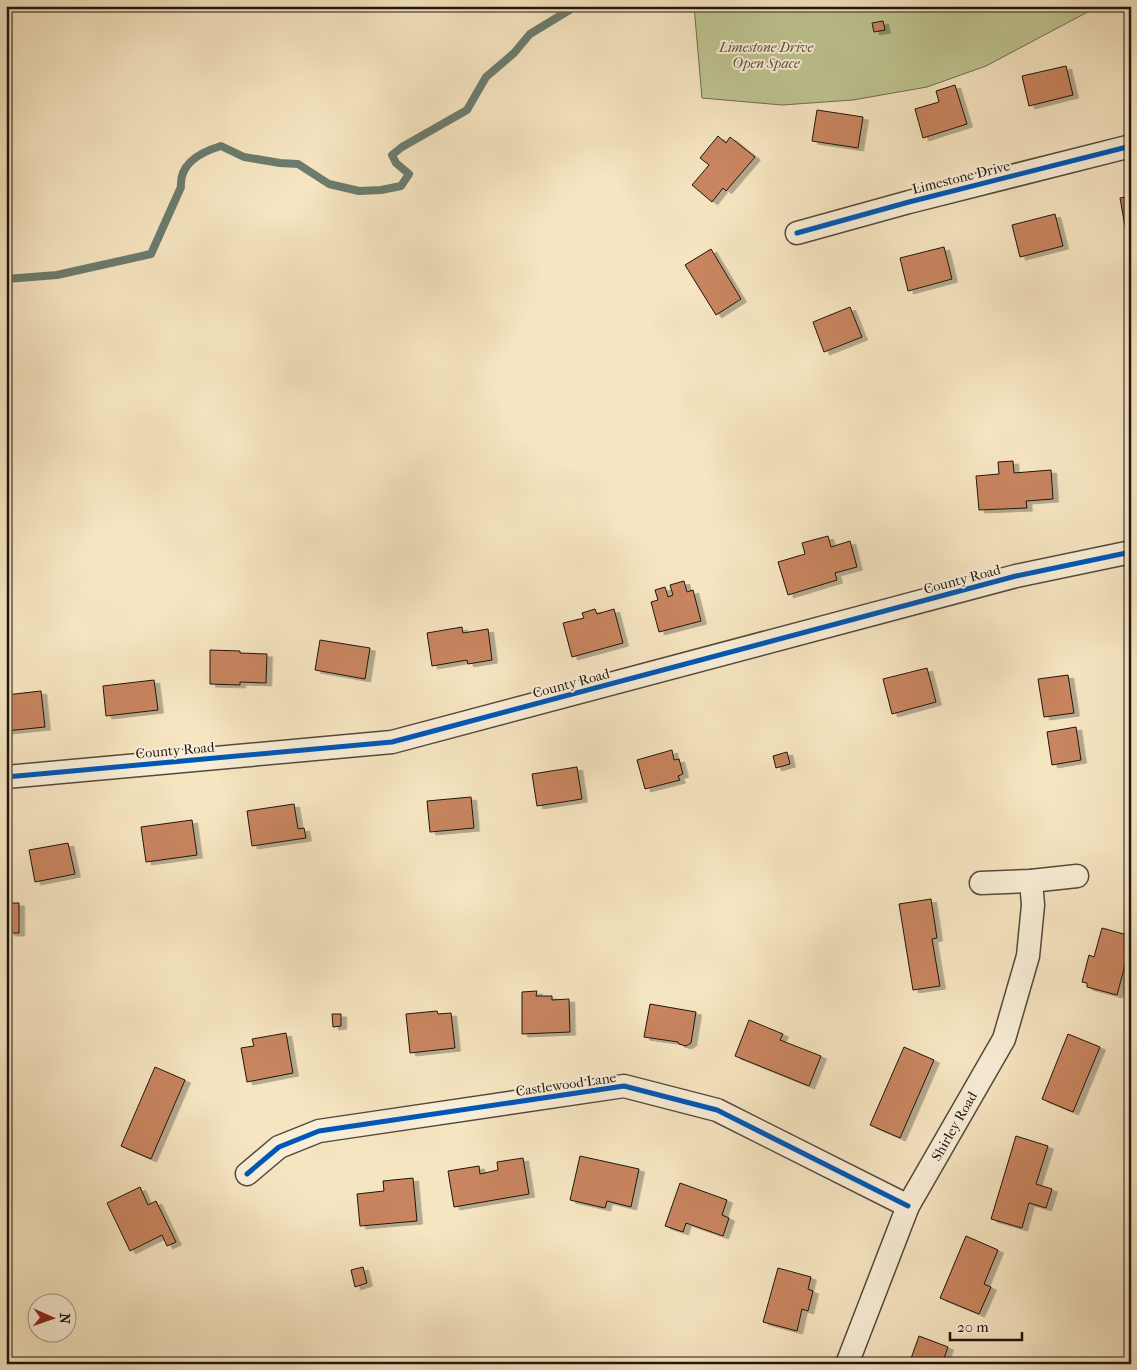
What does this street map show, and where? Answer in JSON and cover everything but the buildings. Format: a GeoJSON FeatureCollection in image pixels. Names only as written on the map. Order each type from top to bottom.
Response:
{"type":"FeatureCollection","features":[{"type":"Feature","properties":{"kind":"street","name":"Limestone Drive"},"geometry":{"type":"LineString","coordinates":[[797,233],[909,202],[1131,146]]}},
{"type":"Feature","properties":{"kind":"street","name":"County Road"},"geometry":{"type":"LineString","coordinates":[[6,777],[392,742],[1016,576],[1131,552]]}},
{"type":"Feature","properties":{"kind":"street"},"geometry":{"type":"LineString","coordinates":[[981,883],[1031,881],[1077,876]]}},
{"type":"Feature","properties":{"kind":"street","name":"Shirley Road"},"geometry":{"type":"LineString","coordinates":[[848,1364],[908,1206],[1004,1039],[1028,956],[1032,905],[1031,881]]}},
{"type":"Feature","properties":{"kind":"street","name":"Castlewood Lane"},"geometry":{"type":"LineString","coordinates":[[247,1174],[279,1147],[319,1131],[624,1086],[717,1110],[908,1206]]}},
{"type":"Feature","properties":{"kind":"green space","name":"Limestone Drive Open Space"},"geometry":{"type":"Polygon","coordinates":[[[694,6],[1099,6],[986,66],[927,87],[853,100],[782,105],[702,98],[694,6]]]}},
{"type":"Feature","properties":{"kind":"waterway"},"geometry":{"type":"LineString","coordinates":[[6,279],[57,275],[151,254],[181,187],[184,171],[199,155],[221,146],[244,157],[298,164],[329,184],[359,191],[381,190],[401,186],[409,174],[396,163],[392,155],[402,147],[467,110],[486,77],[514,53],[530,34],[576,6]]}},
{"type":"Feature","properties":{"kind":"cycle path"},"geometry":{"type":"LineString","coordinates":[[797,233],[909,202],[1131,146]]}},
{"type":"Feature","properties":{"kind":"cycle path"},"geometry":{"type":"LineString","coordinates":[[6,777],[392,742],[1016,576],[1131,552]]}},
{"type":"Feature","properties":{"kind":"cycle path"},"geometry":{"type":"LineString","coordinates":[[247,1174],[279,1147],[319,1131],[624,1086],[717,1110],[908,1206]]}}]}
